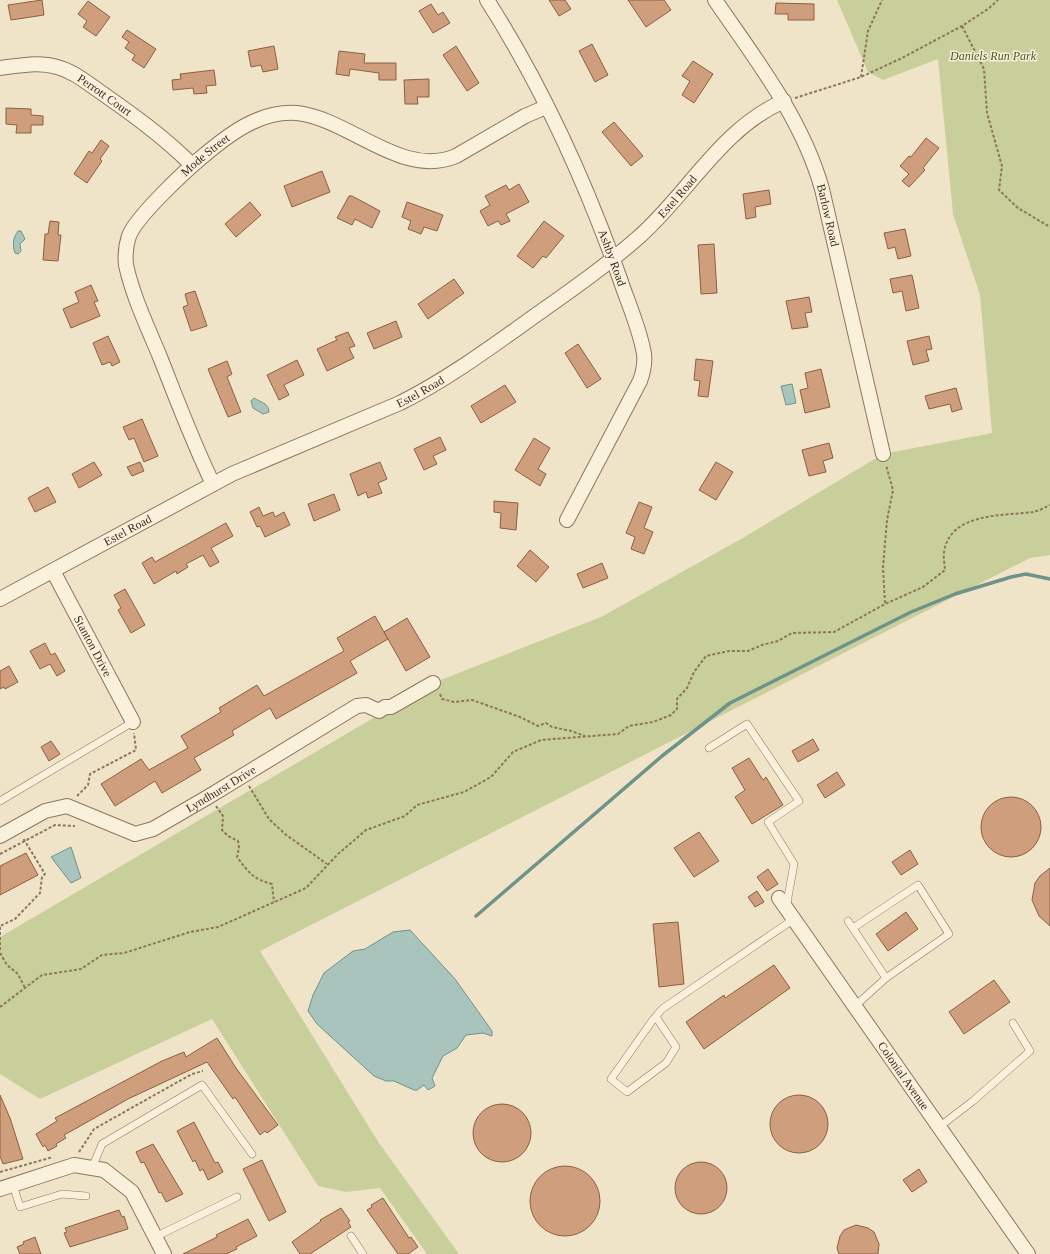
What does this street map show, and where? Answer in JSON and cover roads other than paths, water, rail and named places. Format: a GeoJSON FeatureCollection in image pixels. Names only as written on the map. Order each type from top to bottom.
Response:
{"type":"FeatureCollection","features":[{"type":"Feature","properties":{"kind":"street","name":"Ashby Road"},"geometry":{"type":"LineString","coordinates":[[487,0],[520,54],[582,182],[613,260],[642,346],[644,358],[643,372],[640,381],[622,420],[567,520]]}},
{"type":"Feature","properties":{"kind":"street","name":"Barlow Road"},"geometry":{"type":"LineString","coordinates":[[715,0],[784,101],[810,154],[820,182],[884,454]]}},
{"type":"Feature","properties":{"kind":"street","name":"Perrott Court"},"geometry":{"type":"LineString","coordinates":[[0,68],[30,64],[44,64],[66,70],[129,112],[161,136],[192,165]]}},
{"type":"Feature","properties":{"kind":"street","name":"Estel Road"},"geometry":{"type":"LineString","coordinates":[[0,599],[232,474],[360,421],[424,391],[466,365],[613,260],[641,235],[738,131],[757,114],[784,101]]}},
{"type":"Feature","properties":{"kind":"street","name":"Mode Street"},"geometry":{"type":"LineString","coordinates":[[213,484],[146,322],[130,278],[126,263],[126,248],[129,236],[135,225],[192,165],[246,125],[257,119],[276,114],[297,113],[325,120],[402,156],[417,161],[432,163],[445,161],[456,156],[525,116],[546,107]]}},
{"type":"Feature","properties":{"kind":"street","name":"Stanton Drive"},"geometry":{"type":"LineString","coordinates":[[53,571],[133,722]]}},
{"type":"Feature","properties":{"kind":"street","name":"Lyndhurst Drive"},"geometry":{"type":"LineString","coordinates":[[0,836],[45,811],[67,806],[135,834],[153,829],[208,798],[357,706],[366,705],[379,711],[385,707],[391,707],[433,683]]}},
{"type":"Feature","properties":{"kind":"street","name":"Colonial Avenue"},"geometry":{"type":"LineString","coordinates":[[786,909],[1028,1254]]}},
{"type":"Feature","properties":{"kind":"street"},"geometry":{"type":"LineString","coordinates":[[6,1187],[74,1165],[104,1170],[132,1192],[164,1254]]}},
{"type":"Feature","properties":{"kind":"lane"},"geometry":{"type":"LineString","coordinates":[[0,801],[133,722]]}},
{"type":"Feature","properties":{"kind":"lane"},"geometry":{"type":"LineString","coordinates":[[656,1017],[676,1047],[666,1063],[627,1092],[611,1079],[656,1017],[786,909],[794,864],[768,822],[799,801],[748,724],[709,748]]}},
{"type":"Feature","properties":{"kind":"lane"},"geometry":{"type":"LineString","coordinates":[[855,1006],[886,978],[949,934],[918,885],[851,925],[886,978]]}},
{"type":"Feature","properties":{"kind":"lane"},"geometry":{"type":"LineString","coordinates":[[939,1127],[973,1101],[1030,1051],[1013,1023]]}},
{"type":"Feature","properties":{"kind":"lane"},"geometry":{"type":"LineString","coordinates":[[92,1168],[102,1144],[202,1085],[252,1154]]}},
{"type":"Feature","properties":{"kind":"lane"},"geometry":{"type":"LineString","coordinates":[[6,1187],[20,1207],[62,1194],[86,1196]]}},
{"type":"Feature","properties":{"kind":"lane"},"geometry":{"type":"LineString","coordinates":[[155,1237],[237,1197]]}},
{"type":"Feature","properties":{"kind":"lane"},"geometry":{"type":"LineString","coordinates":[[351,1236],[363,1254]]}},
{"type":"Feature","properties":{"kind":"water"},"geometry":{"type":"Polygon","coordinates":[[[18,231],[21,231],[25,239],[20,244],[21,251],[18,254],[15,253],[13,244],[18,231]]]}},
{"type":"Feature","properties":{"kind":"water"},"geometry":{"type":"Polygon","coordinates":[[[792,384],[796,403],[786,405],[781,386],[792,384]]]}},
{"type":"Feature","properties":{"kind":"water"},"geometry":{"type":"Polygon","coordinates":[[[254,398],[264,403],[268,407],[269,412],[263,414],[253,408],[251,401],[254,398]]]}},
{"type":"Feature","properties":{"kind":"water"},"geometry":{"type":"Polygon","coordinates":[[[71,847],[81,878],[71,883],[51,857],[71,847]]]}},
{"type":"Feature","properties":{"kind":"water"},"geometry":{"type":"Polygon","coordinates":[[[410,930],[455,979],[492,1031],[492,1036],[483,1033],[466,1035],[457,1048],[443,1056],[432,1078],[435,1086],[428,1090],[424,1085],[417,1090],[414,1090],[394,1081],[386,1081],[374,1076],[317,1024],[308,1011],[313,995],[324,973],[353,951],[365,949],[393,932],[410,930]]]}},
{"type":"Feature","properties":{"kind":"waterway"},"geometry":{"type":"LineString","coordinates":[[476,916],[662,756],[730,703],[911,612],[955,594],[1026,574],[1050,579]]}},
{"type":"Feature","properties":{"kind":"park label","name":"Daniels Run Park"},"geometry":{"type":"Point","coordinates":[993,56]}}]}
